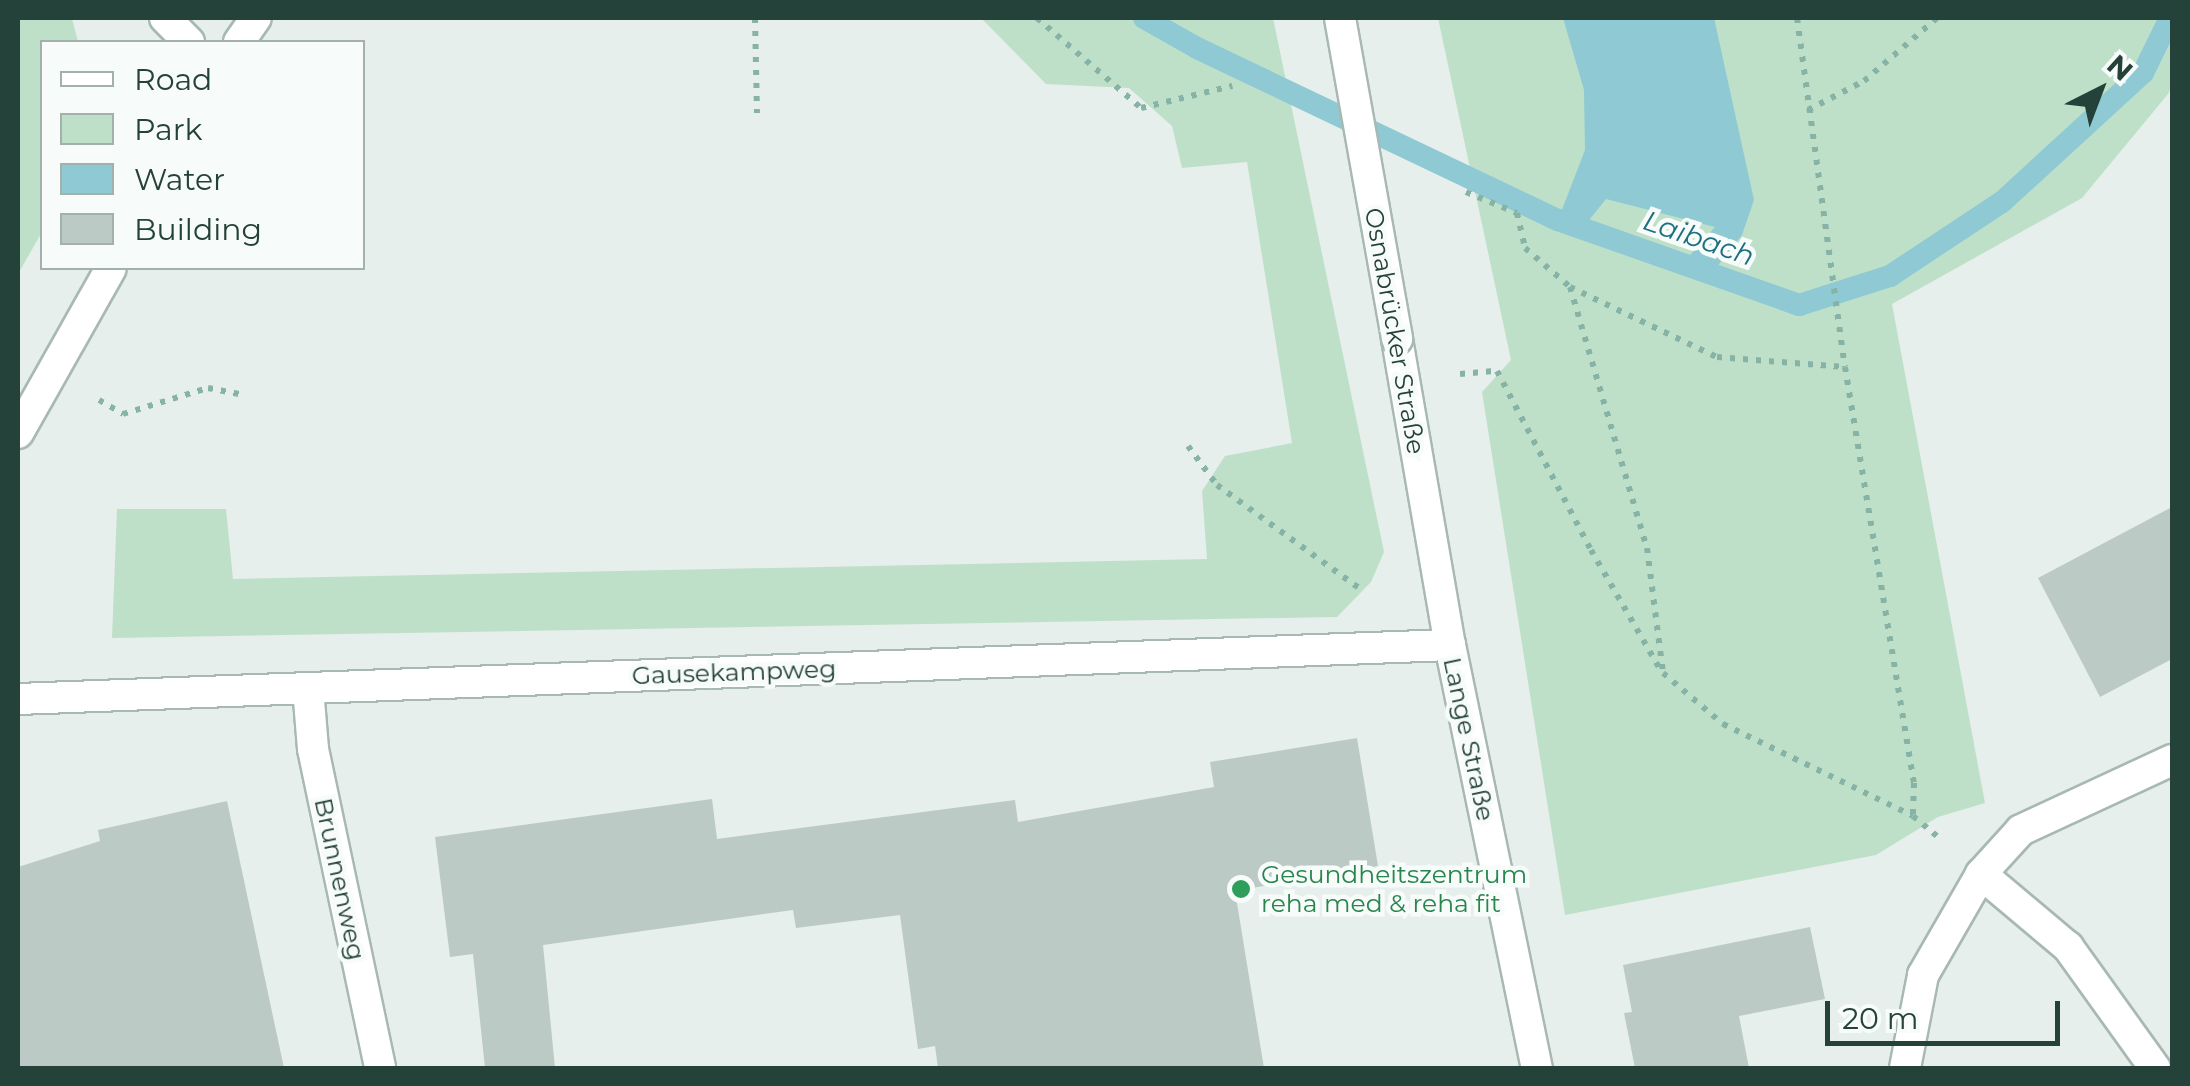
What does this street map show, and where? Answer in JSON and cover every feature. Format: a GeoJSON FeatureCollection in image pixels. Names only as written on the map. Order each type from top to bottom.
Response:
{"type":"FeatureCollection","features":[{"type":"Feature","properties":{"kind":"street"},"geometry":{"type":"LineString","coordinates":[[164,18],[187,40]]}},
{"type":"Feature","properties":{"kind":"street"},"geometry":{"type":"LineString","coordinates":[[241,40],[256,18]]}},
{"type":"Feature","properties":{"kind":"street","name":"Osnabrücker Straße"},"geometry":{"type":"LineString","coordinates":[[1340,18],[1450,645]]}},
{"type":"Feature","properties":{"kind":"street"},"geometry":{"type":"LineString","coordinates":[[18,433],[109,270]]}},
{"type":"Feature","properties":{"kind":"street","name":"Gausekampweg"},"geometry":{"type":"LineString","coordinates":[[18,699],[1450,645]]}},
{"type":"Feature","properties":{"kind":"street","name":"Lange Straße"},"geometry":{"type":"LineString","coordinates":[[1450,645],[1537,1068]]}},
{"type":"Feature","properties":{"kind":"street","name":"Brunnenweg"},"geometry":{"type":"LineString","coordinates":[[308,688],[313,749],[380,1068]]}},
{"type":"Feature","properties":{"kind":"street"},"geometry":{"type":"LineString","coordinates":[[1905,1068],[1924,975],[1981,874],[2021,830],[2172,760]]}},
{"type":"Feature","properties":{"kind":"street"},"geometry":{"type":"LineString","coordinates":[[1981,874],[2068,947],[2155,1068]]}},
{"type":"Feature","properties":{"kind":"path"},"geometry":{"type":"LineString","coordinates":[[755,18],[757,113]]}},
{"type":"Feature","properties":{"kind":"path"},"geometry":{"type":"LineString","coordinates":[[1037,18],[1141,108],[1232,86]]}},
{"type":"Feature","properties":{"kind":"path"},"geometry":{"type":"LineString","coordinates":[[1797,18],[1844,367],[1914,783],[1913,816]]}},
{"type":"Feature","properties":{"kind":"path"},"geometry":{"type":"LineString","coordinates":[[1808,110],[1864,81],[1937,18]]}},
{"type":"Feature","properties":{"kind":"path"},"geometry":{"type":"LineString","coordinates":[[1466,192],[1517,212],[1525,248],[1570,287],[1716,357],[1844,367]]}},
{"type":"Feature","properties":{"kind":"path"},"geometry":{"type":"LineString","coordinates":[[1570,287],[1647,548],[1663,674]]}},
{"type":"Feature","properties":{"kind":"path"},"geometry":{"type":"LineString","coordinates":[[1404,380],[1497,371],[1590,550],[1663,674],[1723,724],[1913,816],[1981,874]]}},
{"type":"Feature","properties":{"kind":"path"},"geometry":{"type":"LineString","coordinates":[[52,373],[123,414],[208,388],[240,394]]}},
{"type":"Feature","properties":{"kind":"path"},"geometry":{"type":"LineString","coordinates":[[1188,446],[1216,484],[1348,582]]}},
{"type":"Feature","properties":{"kind":"green space"},"geometry":{"type":"Polygon","coordinates":[[[18,18],[72,18],[78,40],[40,40],[40,236],[18,274],[18,18]]]}},
{"type":"Feature","properties":{"kind":"green space"},"geometry":{"type":"Polygon","coordinates":[[[981,18],[1273,18],[1384,552],[1371,582],[1337,617],[112,638],[117,509],[226,509],[233,579],[1207,559],[1202,491],[1225,456],[1292,443],[1247,162],[1182,168],[1172,126],[1129,88],[1046,84],[981,18]]]}},
{"type":"Feature","properties":{"kind":"green space"},"geometry":{"type":"Polygon","coordinates":[[[1438,18],[2172,18],[2172,85],[2168,94],[2082,198],[1892,304],[1985,803],[1938,817],[1876,855],[1565,915],[1482,392],[1511,360],[1438,18]]]}},
{"type":"Feature","properties":{"kind":"water"},"geometry":{"type":"Polygon","coordinates":[[[1563,18],[1714,18],[1754,200],[1742,235],[1712,273],[1683,263],[1715,227],[1606,199],[1582,229],[1558,220],[1585,150],[1584,90],[1563,18]]]}},
{"type":"Feature","properties":{"kind":"building"},"geometry":{"type":"Polygon","coordinates":[[[2172,507],[2172,659],[2100,697],[2038,578],[2172,507]]]}},
{"type":"Feature","properties":{"kind":"building"},"geometry":{"type":"Polygon","coordinates":[[[1357,738],[1378,866],[1235,891],[1264,1068],[938,1068],[935,1046],[918,1049],[900,915],[796,928],[793,910],[543,945],[555,1068],[485,1068],[473,954],[450,957],[435,837],[712,799],[717,839],[1015,800],[1018,822],[1214,787],[1210,762],[1357,738]]]}},
{"type":"Feature","properties":{"kind":"building"},"geometry":{"type":"Polygon","coordinates":[[[227,801],[284,1068],[18,1068],[18,867],[100,841],[98,830],[227,801]]]}},
{"type":"Feature","properties":{"kind":"building"},"geometry":{"type":"Polygon","coordinates":[[[1810,927],[1825,999],[1739,1016],[1749,1068],[1635,1068],[1624,1013],[1632,1012],[1623,965],[1810,927]]]}},
{"type":"Feature","properties":{"kind":"waterway","name":"Laibach"},"geometry":{"type":"LineString","coordinates":[[1144,18],[1197,48],[1558,220],[1799,305],[1890,276],[2002,202],[2143,73],[2170,18]]}},
{"type":"Feature","properties":{"kind":"place","name":"Gesundheitszentrum reha med & reha fit"},"geometry":{"type":"Point","coordinates":[1241,889]}}]}
